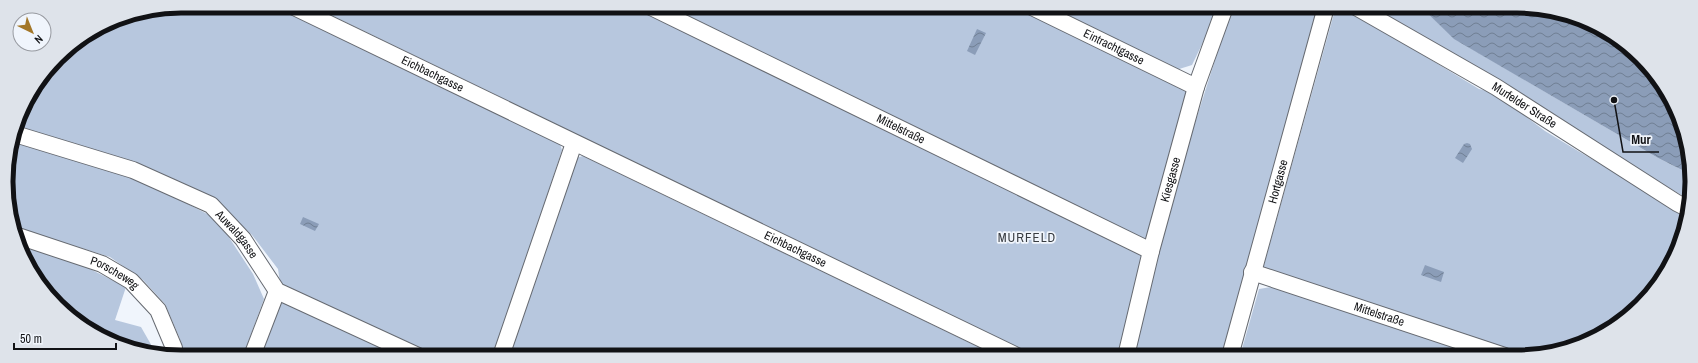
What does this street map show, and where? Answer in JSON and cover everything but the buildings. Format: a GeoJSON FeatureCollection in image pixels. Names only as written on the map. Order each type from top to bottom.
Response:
{"type":"FeatureCollection","features":[{"type":"Feature","properties":{"kind":"street","name":"Eichbachgasse"},"geometry":{"type":"LineString","coordinates":[[306,13],[1005,350]]}},
{"type":"Feature","properties":{"kind":"street","name":"Mittelstraße"},"geometry":{"type":"LineString","coordinates":[[664,13],[1151,251]]}},
{"type":"Feature","properties":{"kind":"street","name":"Eintrachtgasse"},"geometry":{"type":"LineString","coordinates":[[1044,13],[1196,87]]}},
{"type":"Feature","properties":{"kind":"street","name":"Kiesgasse"},"geometry":{"type":"LineString","coordinates":[[1127,350],[1151,251],[1196,87],[1223,13]]}},
{"type":"Feature","properties":{"kind":"street","name":"Hortgasse"},"geometry":{"type":"LineString","coordinates":[[1232,350],[1324,13]]}},
{"type":"Feature","properties":{"kind":"street","name":"Murfelder Straße"},"geometry":{"type":"LineString","coordinates":[[1366,13],[1496,88],[1683,206]]}},
{"type":"Feature","properties":{"kind":"street","name":"Auwaldgasse"},"geometry":{"type":"LineString","coordinates":[[20,135],[133,170],[212,205],[243,239],[277,291]]}},
{"type":"Feature","properties":{"kind":"street"},"geometry":{"type":"LineString","coordinates":[[503,350],[574,143]]}},
{"type":"Feature","properties":{"kind":"street","name":"Porscheweg"},"geometry":{"type":"LineString","coordinates":[[23,239],[102,264],[131,281],[158,310],[174,350]]}},
{"type":"Feature","properties":{"kind":"street","name":"Mittelstraße"},"geometry":{"type":"LineString","coordinates":[[1252,272],[1488,350]]}},
{"type":"Feature","properties":{"kind":"street"},"geometry":{"type":"LineString","coordinates":[[254,350],[277,291],[405,350]]}},
{"type":"Feature","properties":{"kind":"shaded area"},"geometry":{"type":"Polygon","coordinates":[[[170,13],[291,13],[560,144],[562,150],[496,350],[418,350],[280,283],[278,269],[252,235],[215,201],[21,131],[30,107],[41,88],[62,62],[88,41],[107,30],[127,22],[149,16],[170,13]]]}},
{"type":"Feature","properties":{"kind":"shaded area"},"geometry":{"type":"Polygon","coordinates":[[[326,13],[652,13],[1144,253],[1119,350],[1023,350],[326,13]]]}},
{"type":"Feature","properties":{"kind":"shaded area"},"geometry":{"type":"Polygon","coordinates":[[[678,13],[1033,13],[1187,89],[1190,98],[1150,236],[1143,239],[678,13]]]}},
{"type":"Feature","properties":{"kind":"shaded area"},"geometry":{"type":"Polygon","coordinates":[[[1061,13],[1217,13],[1192,65],[1176,70],[1061,13]]]}},
{"type":"Feature","properties":{"kind":"shaded area"},"geometry":{"type":"Polygon","coordinates":[[[1230,13],[1318,13],[1225,350],[1135,350],[1180,170],[1230,13]]]}},
{"type":"Feature","properties":{"kind":"shaded area"},"geometry":{"type":"Polygon","coordinates":[[[1334,13],[1354,13],[1479,89],[1487,91],[1505,101],[1545,131],[1682,211],[1676,236],[1668,256],[1657,275],[1636,301],[1610,322],[1591,333],[1571,341],[1538,349],[1506,350],[1438,326],[1262,272],[1334,13]]]}},
{"type":"Feature","properties":{"kind":"shaded area"},"geometry":{"type":"Polygon","coordinates":[[[1381,13],[1427,13],[1455,39],[1658,158],[1685,172],[1685,197],[1626,163],[1381,13]]]}},
{"type":"Feature","properties":{"kind":"shaded area"},"geometry":{"type":"Polygon","coordinates":[[[18,143],[139,179],[217,219],[253,274],[264,299],[245,350],[180,350],[180,339],[165,304],[143,280],[110,257],[20,229],[13,193],[13,170],[18,143]]]}},
{"type":"Feature","properties":{"kind":"shaded area"},"geometry":{"type":"Polygon","coordinates":[[[583,156],[985,350],[510,350],[575,158],[583,156]]]}},
{"type":"Feature","properties":{"kind":"shaded area"},"geometry":{"type":"Polygon","coordinates":[[[26,246],[82,265],[126,287],[115,320],[141,327],[153,348],[127,341],[107,333],[88,322],[62,301],[55,293],[41,275],[26,246]]]}},
{"type":"Feature","properties":{"kind":"shaded area"},"geometry":{"type":"Polygon","coordinates":[[[1271,287],[1465,350],[1242,350],[1259,289],[1271,287]]]}},
{"type":"Feature","properties":{"kind":"shaded area"},"geometry":{"type":"Polygon","coordinates":[[[286,301],[385,350],[259,350],[277,305],[286,301]]]}},
{"type":"Feature","properties":{"kind":"water"},"geometry":{"type":"Polygon","coordinates":[[[1427,13],[1538,14],[1571,22],[1591,30],[1610,41],[1636,62],[1657,88],[1668,107],[1676,127],[1682,149],[1685,172],[1658,158],[1454,39],[1427,13]]]}},
{"type":"Feature","properties":{"kind":"water"},"geometry":{"type":"Polygon","coordinates":[[[977,29],[986,33],[975,55],[967,51],[977,29]]]}},
{"type":"Feature","properties":{"kind":"water"},"geometry":{"type":"Polygon","coordinates":[[[1464,144],[1470,144],[1472,149],[1463,163],[1455,158],[1464,144]]]}},
{"type":"Feature","properties":{"kind":"water"},"geometry":{"type":"Polygon","coordinates":[[[303,217],[319,224],[315,231],[300,224],[303,217]]]}},
{"type":"Feature","properties":{"kind":"water"},"geometry":{"type":"Polygon","coordinates":[[[1425,265],[1444,272],[1441,282],[1421,275],[1425,265]]]}},
{"type":"Feature","properties":{"kind":"place","name":"Mur"},"geometry":{"type":"Point","coordinates":[1614,100]}},
{"type":"Feature","properties":{"kind":"district","name":"MURFELD"},"geometry":{"type":"Point","coordinates":[1027,237]}}]}
